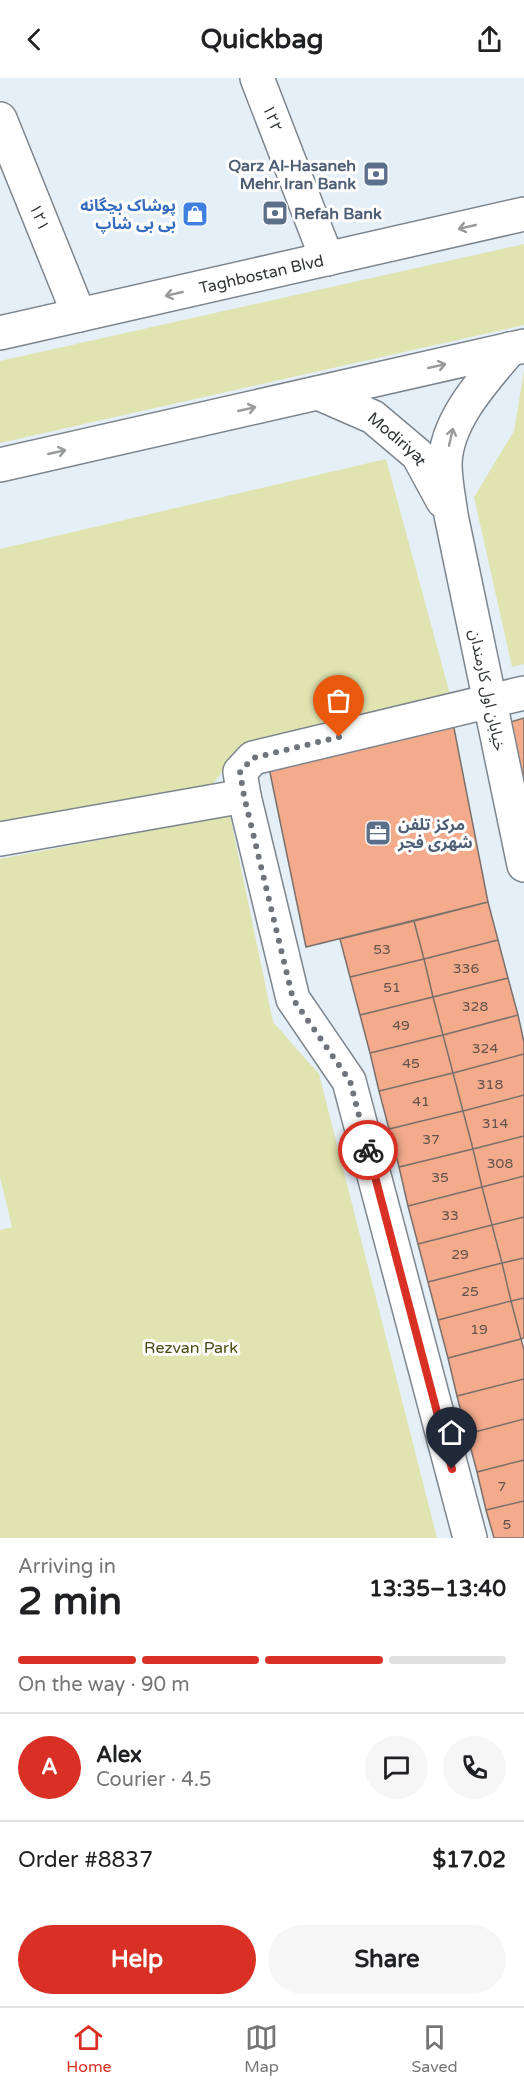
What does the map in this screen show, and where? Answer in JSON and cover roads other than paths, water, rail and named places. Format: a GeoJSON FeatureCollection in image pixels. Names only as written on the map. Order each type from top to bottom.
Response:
{"type":"FeatureCollection","features":[{"type":"Feature","properties":{"kind":"street","name":"۱۲۲"},"geometry":{"type":"LineString","coordinates":[[257,78],[327,259]]}},
{"type":"Feature","properties":{"kind":"street","name":"۱۲۱"},"geometry":{"type":"LineString","coordinates":[[0,119],[79,315]]}},
{"type":"Feature","properties":{"kind":"street","name":"Taghbostan Blvd"},"geometry":{"type":"LineString","coordinates":[[0,333],[524,214]]}},
{"type":"Feature","properties":{"kind":"street"},"geometry":{"type":"LineString","coordinates":[[0,465],[517,348]]}},
{"type":"Feature","properties":{"kind":"street"},"geometry":{"type":"LineString","coordinates":[[451,515],[445,463],[454,422],[481,384],[517,348]]}},
{"type":"Feature","properties":{"kind":"street","name":"Modiriyat"},"geometry":{"type":"LineString","coordinates":[[318,393],[373,417],[418,455],[451,515]]}},
{"type":"Feature","properties":{"kind":"street","name":"خیابان اول کارمندان"},"geometry":{"type":"LineString","coordinates":[[451,515],[524,865]]}},
{"type":"Feature","properties":{"kind":"street"},"geometry":{"type":"LineString","coordinates":[[470,1538],[350,1081],[293,999],[240,772],[253,758],[524,693]]}},
{"type":"Feature","properties":{"kind":"street"},"geometry":{"type":"LineString","coordinates":[[0,839],[244,796]]}},
{"type":"Feature","properties":{"kind":"place","name":"Qarz Al-Hasaneh Mehr Iran Bank"},"geometry":{"type":"Point","coordinates":[376,174]}},
{"type":"Feature","properties":{"kind":"place","name":"Refah Bank"},"geometry":{"type":"Point","coordinates":[275,213]}},
{"type":"Feature","properties":{"kind":"place","name":"پوشاک بچگانه بی بی شاپ"},"geometry":{"type":"Point","coordinates":[195,214]}},
{"type":"Feature","properties":{"kind":"place","name":"مرکز تلفن شهری فجر"},"geometry":{"type":"Point","coordinates":[378,833]}},
{"type":"Feature","properties":{"kind":"park label","name":"Rezvan Park"},"geometry":{"type":"Point","coordinates":[191,1347]}}]}
